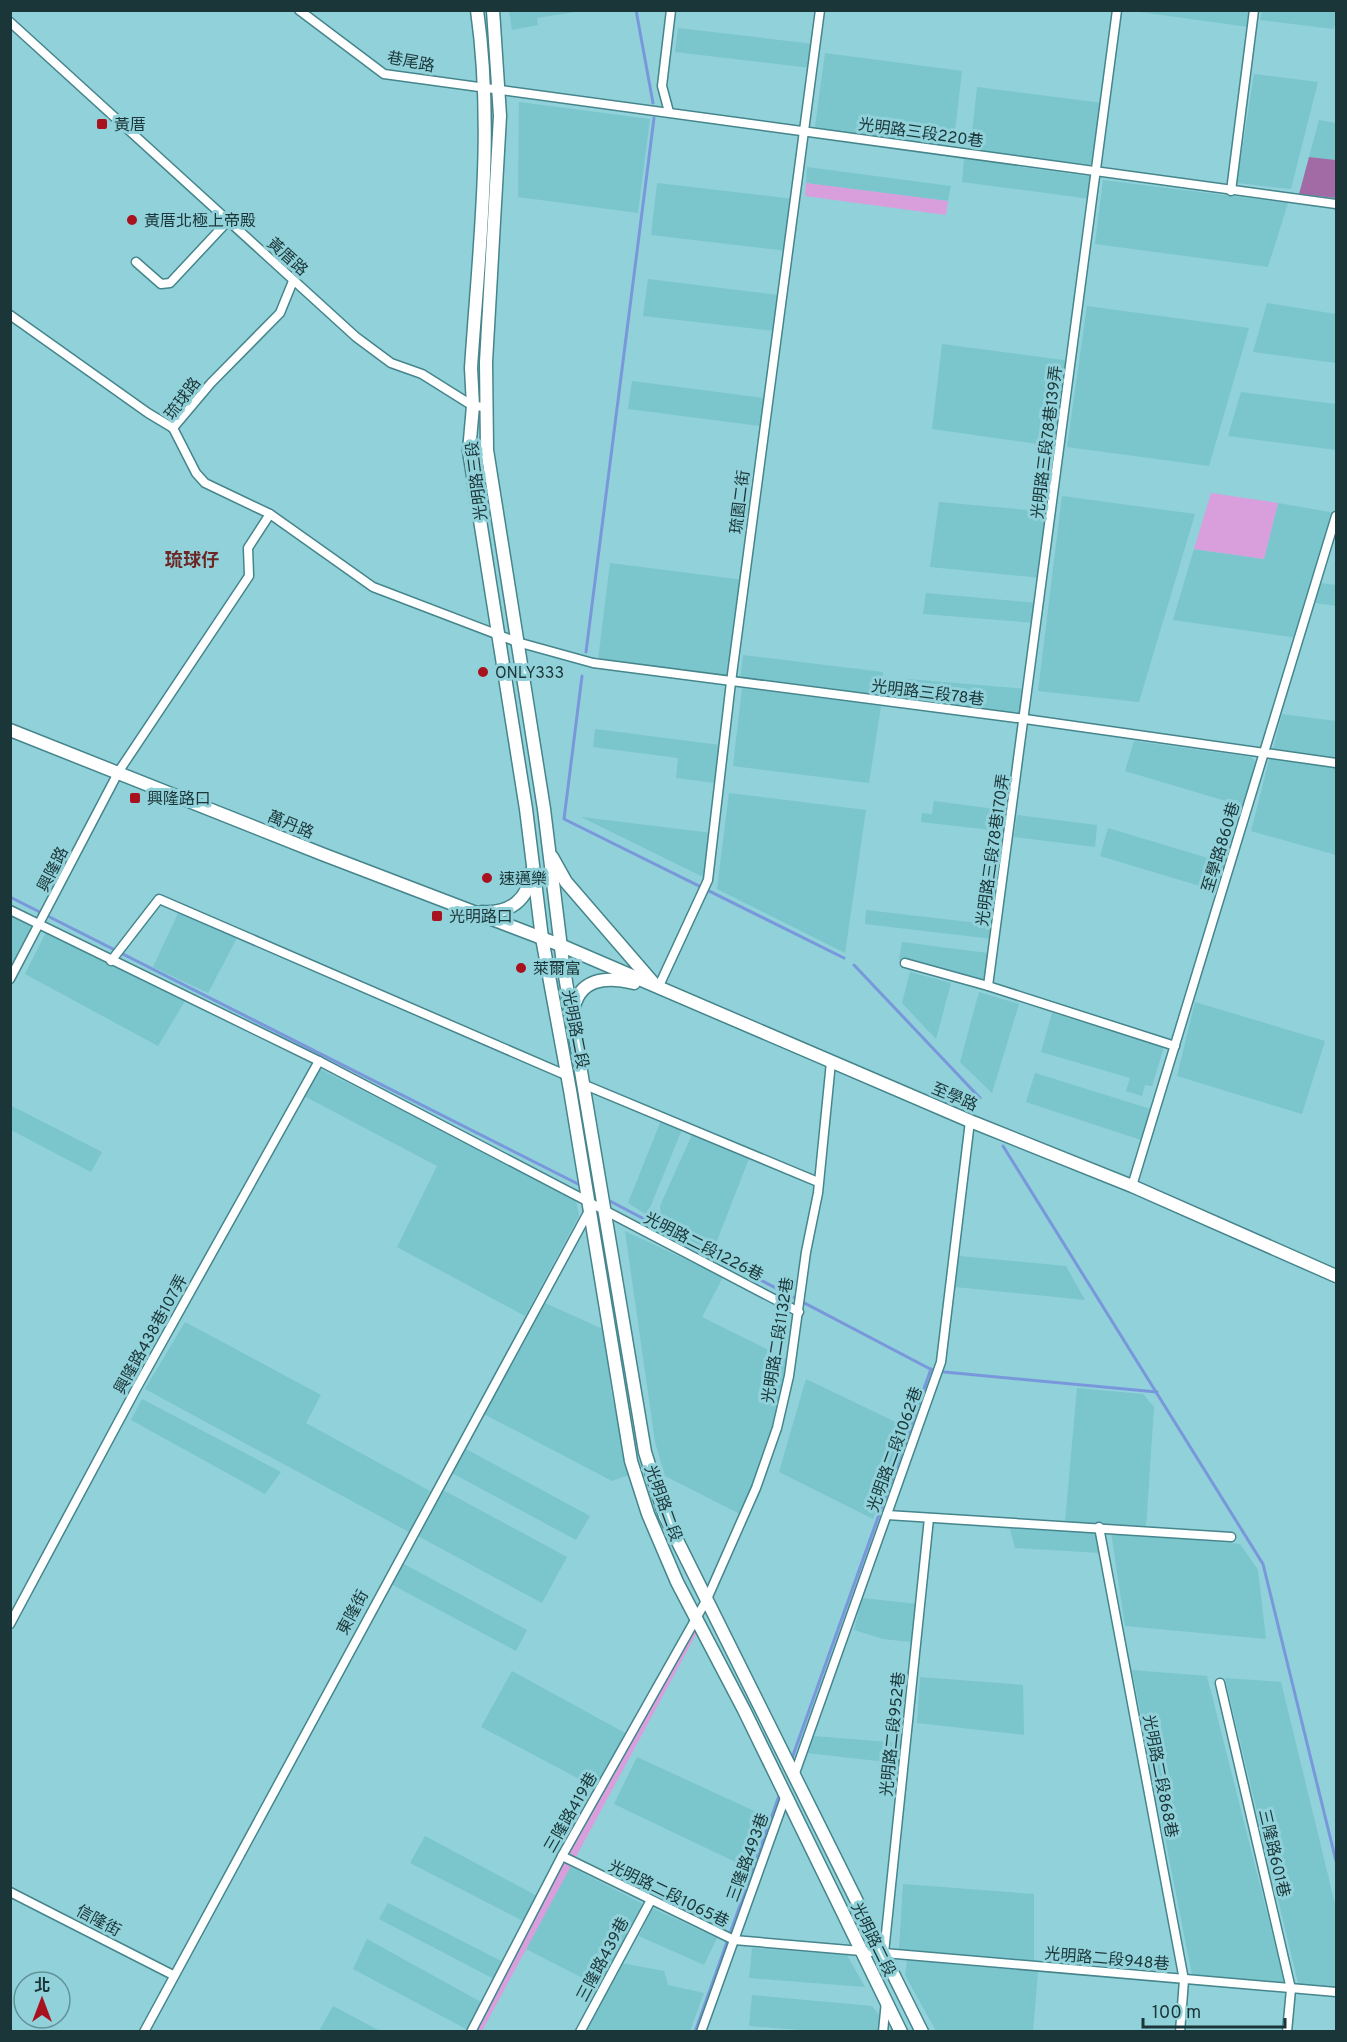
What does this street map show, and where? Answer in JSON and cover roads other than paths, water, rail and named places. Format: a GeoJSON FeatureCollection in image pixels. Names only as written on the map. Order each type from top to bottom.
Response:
{"type":"FeatureCollection","features":[{"type":"Feature","properties":{"kind":"street","name":"巷尾路"},"geometry":{"type":"LineString","coordinates":[[299,10],[384,74],[486,88],[500,92]]}},
{"type":"Feature","properties":{"kind":"street","name":"光明路三段"},"geometry":{"type":"LineString","coordinates":[[477,10],[486,88],[485,159],[471,368],[473,406],[469,451],[532,856],[542,938]]}},
{"type":"Feature","properties":{"kind":"street","name":"光明路三段"},"geometry":{"type":"LineString","coordinates":[[493,10],[500,92],[495,232],[486,362],[489,476],[518,642],[549,850],[560,945]]}},
{"type":"Feature","properties":{"kind":"street"},"geometry":{"type":"LineString","coordinates":[[669,112],[662,86],[671,10]]}},
{"type":"Feature","properties":{"kind":"street","name":"琉園二街"},"geometry":{"type":"LineString","coordinates":[[658,988],[708,880],[731,682],[820,10]]}},
{"type":"Feature","properties":{"kind":"street","name":"光明路三段78巷139弄"},"geometry":{"type":"LineString","coordinates":[[1025,719],[1117,10]]}},
{"type":"Feature","properties":{"kind":"street"},"geometry":{"type":"LineString","coordinates":[[1231,190],[1254,10]]}},
{"type":"Feature","properties":{"kind":"street","name":"黃厝路"},"geometry":{"type":"LineString","coordinates":[[10,22],[227,222],[356,337],[391,363],[422,374],[473,406],[487,407]]}},
{"type":"Feature","properties":{"kind":"street","name":"光明路三段220巷"},"geometry":{"type":"LineString","coordinates":[[500,92],[669,112],[1336,204]]}},
{"type":"Feature","properties":{"kind":"street"},"geometry":{"type":"LineString","coordinates":[[136,262],[161,284],[170,283],[227,222]]}},
{"type":"Feature","properties":{"kind":"street","name":"琉球路"},"geometry":{"type":"LineString","coordinates":[[293,281],[280,313],[212,383],[173,428],[196,473],[206,483],[270,514],[373,588],[518,642]]}},
{"type":"Feature","properties":{"kind":"street"},"geometry":{"type":"LineString","coordinates":[[10,315],[139,407],[173,428]]}},
{"type":"Feature","properties":{"kind":"street"},"geometry":{"type":"LineString","coordinates":[[119,771],[249,576],[248,548],[270,514]]}},
{"type":"Feature","properties":{"kind":"street","name":"至學路860巷"},"geometry":{"type":"LineString","coordinates":[[1132,1186],[1336,516]]}},
{"type":"Feature","properties":{"kind":"street","name":"光明路三段78巷"},"geometry":{"type":"LineString","coordinates":[[518,642],[593,663],[1025,719],[1336,763]]}},
{"type":"Feature","properties":{"kind":"street","name":"光明路三段78巷170弄"},"geometry":{"type":"LineString","coordinates":[[988,986],[1025,719]]}},
{"type":"Feature","properties":{"kind":"street","name":"萬丹路"},"geometry":{"type":"LineString","coordinates":[[10,730],[560,945]]}},
{"type":"Feature","properties":{"kind":"street","name":"興隆路"},"geometry":{"type":"LineString","coordinates":[[10,979],[119,771]]}},
{"type":"Feature","properties":{"kind":"street"},"geometry":{"type":"LineString","coordinates":[[549,850],[566,882],[658,988]]}},
{"type":"Feature","properties":{"kind":"street"},"geometry":{"type":"LineString","coordinates":[[473,912],[495,913],[512,908],[524,895],[531,878],[532,856]]}},
{"type":"Feature","properties":{"kind":"street"},"geometry":{"type":"LineString","coordinates":[[116,955],[159,899],[568,1076]]}},
{"type":"Feature","properties":{"kind":"street","name":"光明路二段1226巷"},"geometry":{"type":"LineString","coordinates":[[10,910],[43,918],[116,955],[799,1312]]}},
{"type":"Feature","properties":{"kind":"street","name":"光明路二段"},"geometry":{"type":"LineString","coordinates":[[542,938],[645,1452],[665,1516],[701,1609],[786,1795],[901,2031]]}},
{"type":"Feature","properties":{"kind":"street","name":"至學路"},"geometry":{"type":"LineString","coordinates":[[560,945],[970,1121],[1132,1186],[1336,1276]]}},
{"type":"Feature","properties":{"kind":"street","name":"光明路二段"},"geometry":{"type":"LineString","coordinates":[[560,945],[585,1085],[595,1207],[631,1461],[648,1514],[794,1776],[879,1952],[922,2031]]}},
{"type":"Feature","properties":{"kind":"street"},"geometry":{"type":"LineString","coordinates":[[905,963],[988,986],[1175,1046]]}},
{"type":"Feature","properties":{"kind":"street"},"geometry":{"type":"LineString","coordinates":[[572,1016],[574,1004],[580,994],[589,985],[604,978],[658,988]]}},
{"type":"Feature","properties":{"kind":"street","name":"興隆路438巷107弄"},"geometry":{"type":"LineString","coordinates":[[10,1624],[136,1389],[318,1061]]}},
{"type":"Feature","properties":{"kind":"street","name":"光明路二段1132巷"},"geometry":{"type":"LineString","coordinates":[[701,1609],[744,1518],[777,1428],[799,1312],[818,1182],[831,1062]]}},
{"type":"Feature","properties":{"kind":"street"},"geometry":{"type":"LineString","coordinates":[[585,1085],[818,1182]]}},
{"type":"Feature","properties":{"kind":"street","name":"光明路二段1062巷"},"geometry":{"type":"LineString","coordinates":[[794,1776],[941,1362],[970,1121]]}},
{"type":"Feature","properties":{"kind":"street","name":"東隆街"},"geometry":{"type":"LineString","coordinates":[[144,2031],[595,1207]]}},
{"type":"Feature","properties":{"kind":"street"},"geometry":{"type":"LineString","coordinates":[[887,1515],[1231,1537]]}},
{"type":"Feature","properties":{"kind":"street","name":"光明路二段952巷"},"geometry":{"type":"LineString","coordinates":[[879,1952],[929,1518]]}},
{"type":"Feature","properties":{"kind":"street","name":"光明路二段868巷"},"geometry":{"type":"LineString","coordinates":[[1099,1527],[1184,1980],[1179,2031]]}},
{"type":"Feature","properties":{"kind":"street","name":"三隆路419巷"},"geometry":{"type":"LineString","coordinates":[[471,2031],[562,1856],[701,1609]]}},
{"type":"Feature","properties":{"kind":"street","name":"三隆路601巷"},"geometry":{"type":"LineString","coordinates":[[1220,1683],[1291,1989],[1287,2031]]}},
{"type":"Feature","properties":{"kind":"street","name":"三隆路493巷"},"geometry":{"type":"LineString","coordinates":[[701,2031],[731,1939],[786,1795]]}},
{"type":"Feature","properties":{"kind":"street","name":"光明路二段1065巷"},"geometry":{"type":"LineString","coordinates":[[562,1856],[731,1939],[879,1952]]}},
{"type":"Feature","properties":{"kind":"street","name":"信隆街"},"geometry":{"type":"LineString","coordinates":[[10,1892],[173,1975]]}},
{"type":"Feature","properties":{"kind":"street","name":"三隆路439巷"},"geometry":{"type":"LineString","coordinates":[[580,2031],[651,1900]]}},
{"type":"Feature","properties":{"kind":"street","name":"光明路二段948巷"},"geometry":{"type":"LineString","coordinates":[[879,1952],[1336,1992]]}},
{"type":"Feature","properties":{"kind":"street"},"geometry":{"type":"LineString","coordinates":[[883,2031],[886,2001]]}},
{"type":"Feature","properties":{"kind":"waterway"},"geometry":{"type":"LineString","coordinates":[[636,10],[653,103]]}},
{"type":"Feature","properties":{"kind":"waterway"},"geometry":{"type":"LineString","coordinates":[[586,652],[654,118]]}},
{"type":"Feature","properties":{"kind":"waterway"},"geometry":{"type":"LineString","coordinates":[[582,676],[564,819],[844,958]]}},
{"type":"Feature","properties":{"kind":"waterway"},"geometry":{"type":"LineString","coordinates":[[10,897],[582,1186]]}},
{"type":"Feature","properties":{"kind":"waterway"},"geometry":{"type":"LineString","coordinates":[[854,965],[980,1098]]}},
{"type":"Feature","properties":{"kind":"waterway"},"geometry":{"type":"LineString","coordinates":[[1003,1146],[1263,1564],[1336,1861]]}},
{"type":"Feature","properties":{"kind":"waterway"},"geometry":{"type":"LineString","coordinates":[[606,1199],[934,1371],[1157,1392]]}},
{"type":"Feature","properties":{"kind":"waterway"},"geometry":{"type":"LineString","coordinates":[[791,1761],[931,1369]]}},
{"type":"Feature","properties":{"kind":"waterway"},"geometry":{"type":"LineString","coordinates":[[695,2032],[780,1793]]}},
{"type":"Feature","properties":{"kind":"place","name":"黃厝"},"geometry":{"type":"Point","coordinates":[102,124]}},
{"type":"Feature","properties":{"kind":"place","name":"黃厝北極上帝殿"},"geometry":{"type":"Point","coordinates":[132,220]}},
{"type":"Feature","properties":{"kind":"place","name":"ONLY333"},"geometry":{"type":"Point","coordinates":[483,672]}},
{"type":"Feature","properties":{"kind":"place","name":"興隆路口"},"geometry":{"type":"Point","coordinates":[135,798]}},
{"type":"Feature","properties":{"kind":"place","name":"速邁樂"},"geometry":{"type":"Point","coordinates":[487,878]}},
{"type":"Feature","properties":{"kind":"place","name":"光明路口"},"geometry":{"type":"Point","coordinates":[437,916]}},
{"type":"Feature","properties":{"kind":"place","name":"萊爾富"},"geometry":{"type":"Point","coordinates":[521,968]}},
{"type":"Feature","properties":{"kind":"district","name":"琉球仔"},"geometry":{"type":"Point","coordinates":[192,560]}}]}
